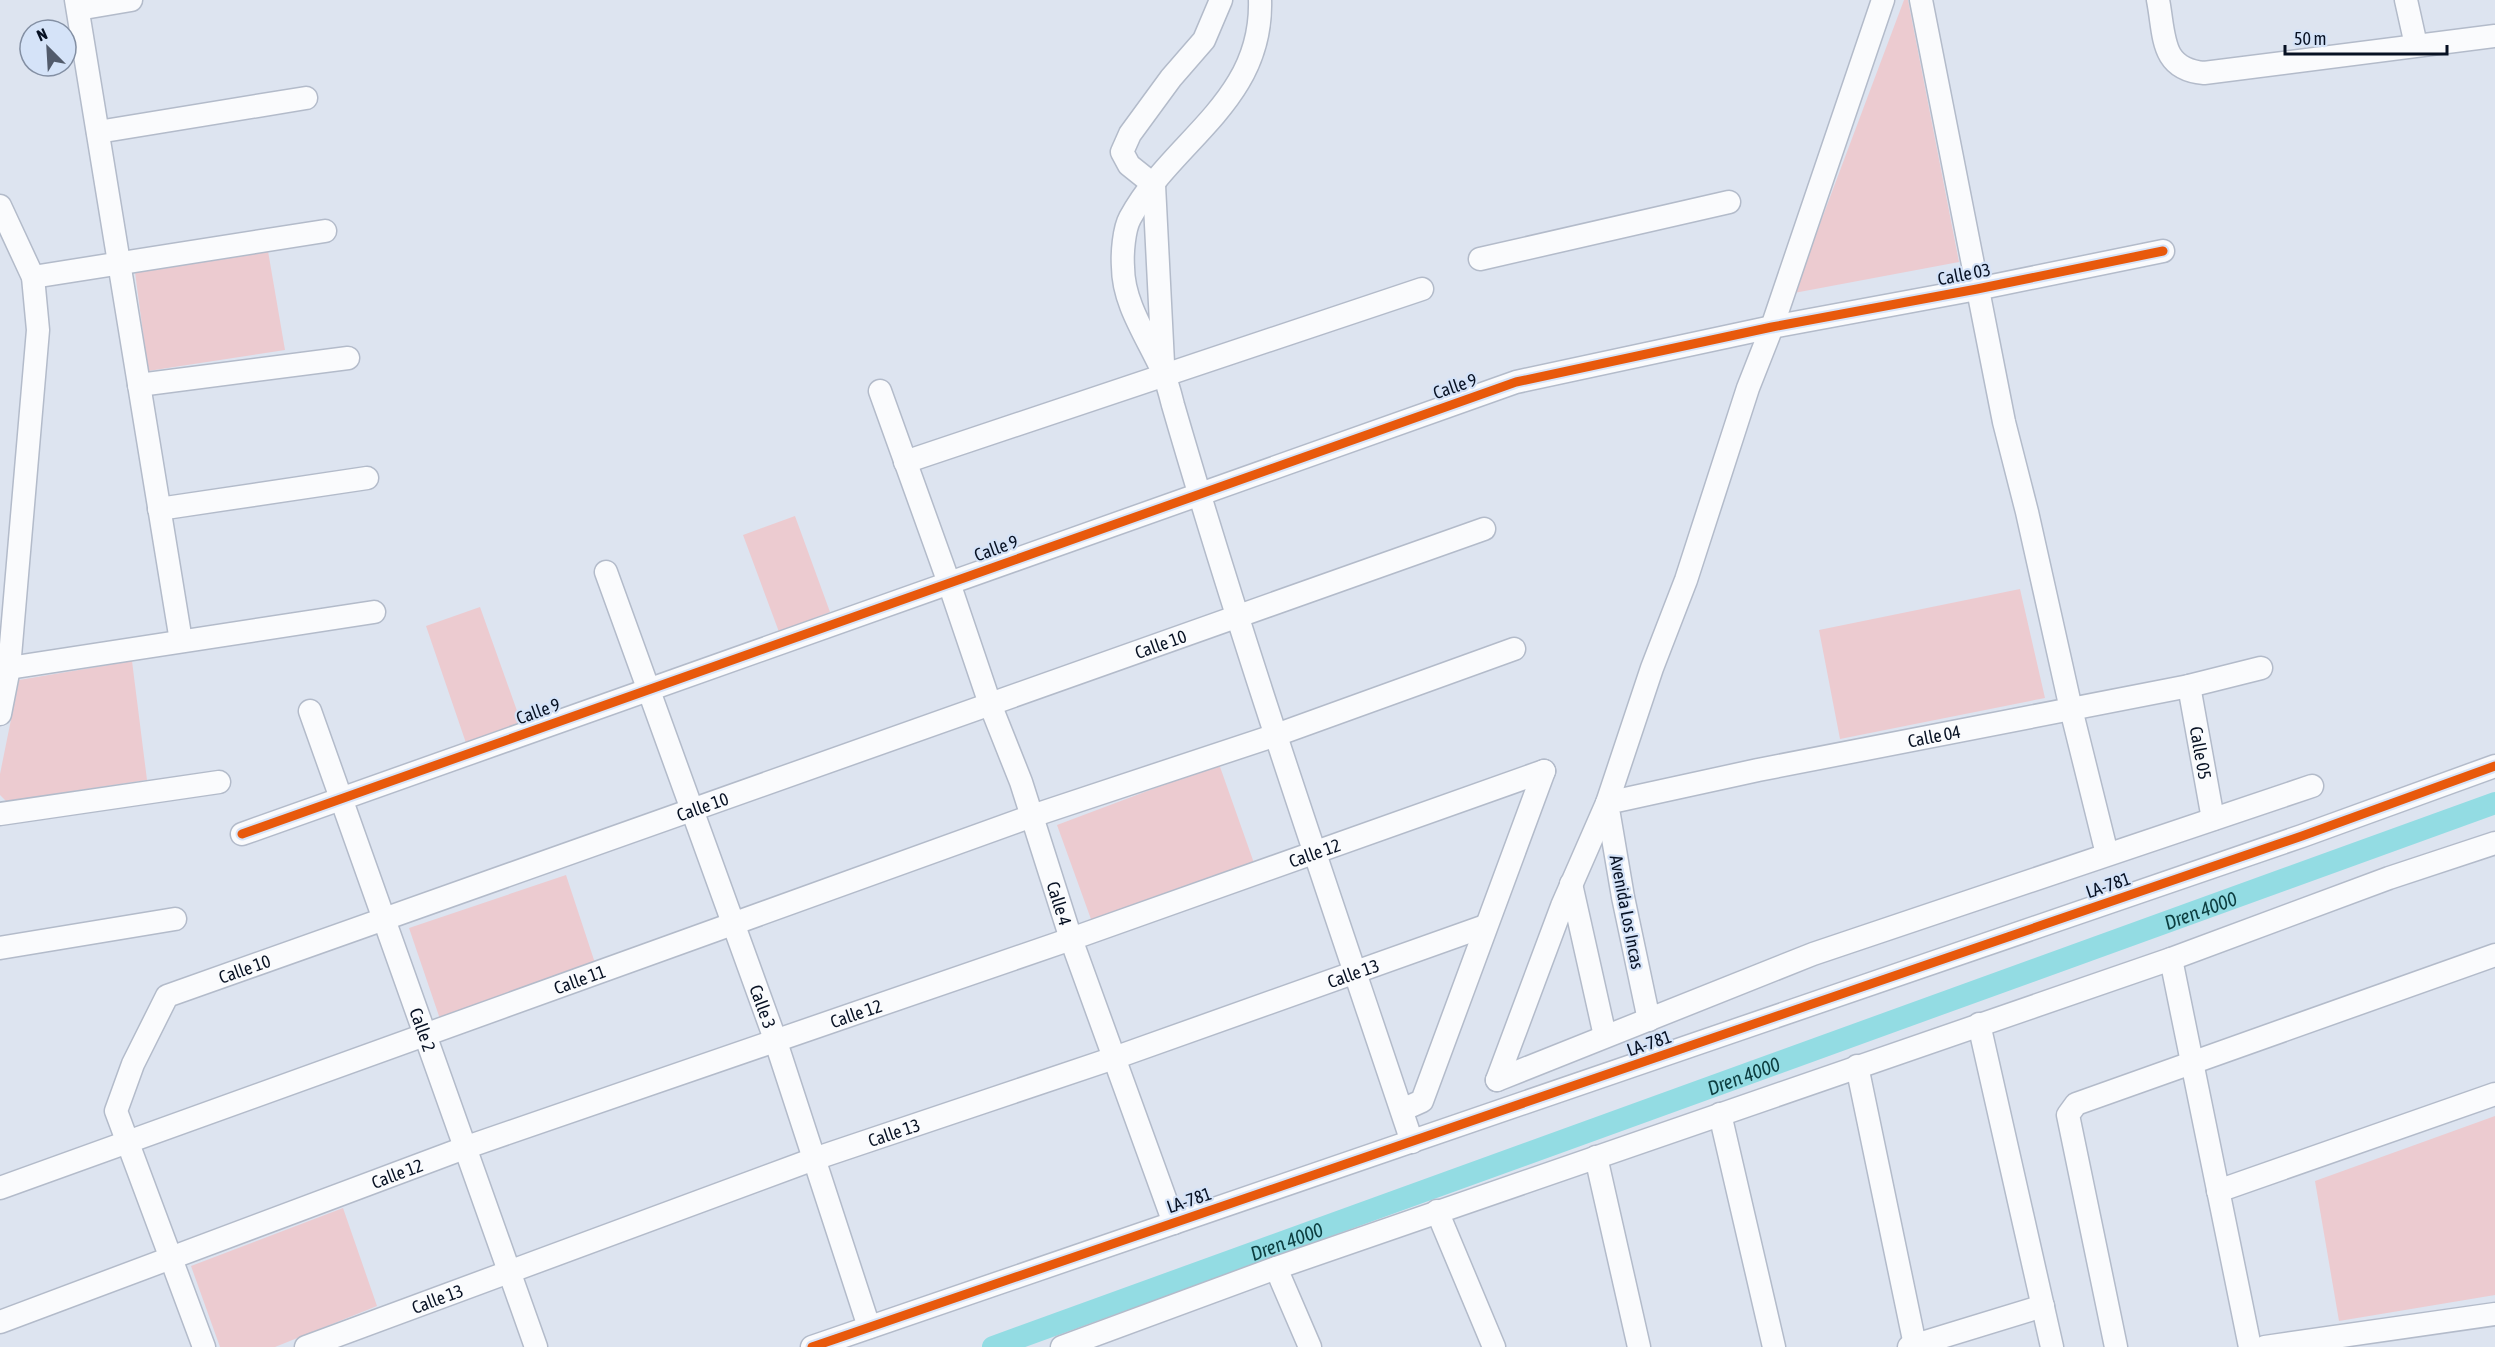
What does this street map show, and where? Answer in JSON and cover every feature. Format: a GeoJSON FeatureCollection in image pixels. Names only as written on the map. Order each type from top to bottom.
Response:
{"type":"FeatureCollection","features":[{"type":"Feature","properties":{"kind":"street"},"geometry":{"type":"LineString","coordinates":[[132,0],[77,5],[181,641]]}},
{"type":"Feature","properties":{"kind":"street"},"geometry":{"type":"LineString","coordinates":[[1164,374],[1154,185],[1129,165],[1122,152],[1130,134],[1171,78],[1204,40],[1221,0]]}},
{"type":"Feature","properties":{"kind":"street"},"geometry":{"type":"LineString","coordinates":[[1260,0],[1253,51],[1231,97],[1154,185],[1129,220],[1122,268],[1130,304],[1164,374],[1198,493],[1313,852],[1412,1142]]}},
{"type":"Feature","properties":{"kind":"street"},"geometry":{"type":"LineString","coordinates":[[1883,0],[1772,327],[1748,388],[1686,580],[1607,803],[1571,884],[1497,1080],[1813,954],[2312,786]]}},
{"type":"Feature","properties":{"kind":"street"},"geometry":{"type":"LineString","coordinates":[[1922,0],[2004,422],[2107,854]]}},
{"type":"Feature","properties":{"kind":"street"},"geometry":{"type":"LineString","coordinates":[[2158,0],[2169,57],[2187,71],[2204,72],[2495,36]]}},
{"type":"Feature","properties":{"kind":"street"},"geometry":{"type":"LineString","coordinates":[[2406,0],[2416,45]]}},
{"type":"Feature","properties":{"kind":"street"},"geometry":{"type":"LineString","coordinates":[[98,132],[306,98]]}},
{"type":"Feature","properties":{"kind":"street"},"geometry":{"type":"LineString","coordinates":[[1480,259],[1729,202]]}},
{"type":"Feature","properties":{"kind":"street"},"geometry":{"type":"LineString","coordinates":[[0,206],[33,277],[38,330],[9,668],[0,714]]}},
{"type":"Feature","properties":{"kind":"street"},"geometry":{"type":"LineString","coordinates":[[33,277],[326,231]]}},
{"type":"Feature","properties":{"kind":"street","name":"Calle 03"},"geometry":{"type":"LineString","coordinates":[[1772,327],[1977,289],[2163,251]]}},
{"type":"Feature","properties":{"kind":"street"},"geometry":{"type":"LineString","coordinates":[[905,462],[1422,289]]}},
{"type":"Feature","properties":{"kind":"street","name":"Calle 9"},"geometry":{"type":"LineString","coordinates":[[242,834],[1516,382],[1772,327]]}},
{"type":"Feature","properties":{"kind":"street"},"geometry":{"type":"LineString","coordinates":[[139,385],[348,358]]}},
{"type":"Feature","properties":{"kind":"street","name":"Calle 4"},"geometry":{"type":"LineString","coordinates":[[880,391],[990,704],[1032,816],[1071,939],[1174,1223]]}},
{"type":"Feature","properties":{"kind":"street"},"geometry":{"type":"LineString","coordinates":[[159,509],[367,478]]}},
{"type":"Feature","properties":{"kind":"street","name":"Calle 10"},"geometry":{"type":"LineString","coordinates":[[128,1143],[116,1111],[133,1064],[167,996],[1484,529]]}},
{"type":"Feature","properties":{"kind":"street","name":"Calle 3"},"geometry":{"type":"LineString","coordinates":[[606,572],[775,1039],[869,1327]]}},
{"type":"Feature","properties":{"kind":"street"},"geometry":{"type":"LineString","coordinates":[[9,668],[374,612]]}},
{"type":"Feature","properties":{"kind":"street","name":"Calle 11"},"geometry":{"type":"LineString","coordinates":[[0,1188],[1032,816],[1276,735],[1514,649]]}},
{"type":"Feature","properties":{"kind":"street","name":"Calle 04"},"geometry":{"type":"LineString","coordinates":[[1607,803],[1758,770],[2189,686],[2261,668]]}},
{"type":"Feature","properties":{"kind":"street","name":"Calle 05"},"geometry":{"type":"LineString","coordinates":[[2189,686],[2213,819]]}},
{"type":"Feature","properties":{"kind":"street","name":"Calle 2"},"geometry":{"type":"LineString","coordinates":[[310,711],[467,1147],[536,1347]]}},
{"type":"Feature","properties":{"kind":"street","name":"LA-781"},"geometry":{"type":"LineString","coordinates":[[812,1347],[2302,836],[2495,766]]}},
{"type":"Feature","properties":{"kind":"street","name":"Calle 12"},"geometry":{"type":"LineString","coordinates":[[0,1322],[467,1147],[775,1039],[1071,939],[1544,771],[1485,927]]}},
{"type":"Feature","properties":{"kind":"street"},"geometry":{"type":"LineString","coordinates":[[0,814],[219,782]]}},
{"type":"Feature","properties":{"kind":"street","name":"Avenida Los Incas"},"geometry":{"type":"LineString","coordinates":[[1607,803],[1649,1020]]}},
{"type":"Feature","properties":{"kind":"street"},"geometry":{"type":"LineString","coordinates":[[1062,1347],[1276,1268],[2172,959],[2389,878],[2495,843]]}},
{"type":"Feature","properties":{"kind":"street"},"geometry":{"type":"LineString","coordinates":[[1571,884],[1605,1036]]}},
{"type":"Feature","properties":{"kind":"street"},"geometry":{"type":"LineString","coordinates":[[0,948],[175,919]]}},
{"type":"Feature","properties":{"kind":"street"},"geometry":{"type":"LineString","coordinates":[[1402,1110],[1422,1101],[1485,927]]}},
{"type":"Feature","properties":{"kind":"street","name":"Calle 13"},"geometry":{"type":"LineString","coordinates":[[306,1347],[814,1159],[1114,1059],[1485,927]]}},
{"type":"Feature","properties":{"kind":"street"},"geometry":{"type":"LineString","coordinates":[[2116,1347],[2068,1115],[2076,1104],[2495,955]]}},
{"type":"Feature","properties":{"kind":"street"},"geometry":{"type":"LineString","coordinates":[[2172,959],[2250,1347]]}},
{"type":"Feature","properties":{"kind":"street"},"geometry":{"type":"LineString","coordinates":[[1979,1024],[2052,1347]]}},
{"type":"Feature","properties":{"kind":"street"},"geometry":{"type":"LineString","coordinates":[[1857,1066],[1912,1346],[2043,1306]]}},
{"type":"Feature","properties":{"kind":"street"},"geometry":{"type":"LineString","coordinates":[[2218,1191],[2495,1094]]}},
{"type":"Feature","properties":{"kind":"street"},"geometry":{"type":"LineString","coordinates":[[1720,1114],[1774,1347]]}},
{"type":"Feature","properties":{"kind":"street"},"geometry":{"type":"LineString","coordinates":[[128,1143],[204,1347]]}},
{"type":"Feature","properties":{"kind":"street"},"geometry":{"type":"LineString","coordinates":[[1596,1157],[1639,1347]]}},
{"type":"Feature","properties":{"kind":"street"},"geometry":{"type":"LineString","coordinates":[[1437,1212],[1494,1347]]}},
{"type":"Feature","properties":{"kind":"street"},"geometry":{"type":"LineString","coordinates":[[1276,1268],[1310,1347]]}},
{"type":"Feature","properties":{"kind":"street"},"geometry":{"type":"LineString","coordinates":[[2265,1347],[2495,1314]]}},
{"type":"Feature","properties":{"kind":"shaded area"},"geometry":{"type":"Polygon","coordinates":[[[1904,0],[1908,0],[1959,262],[1794,293],[1904,0]]]}},
{"type":"Feature","properties":{"kind":"shaded area"},"geometry":{"type":"Polygon","coordinates":[[[268,251],[285,350],[148,371],[135,272],[268,251]]]}},
{"type":"Feature","properties":{"kind":"shaded area"},"geometry":{"type":"Polygon","coordinates":[[[795,516],[830,612],[779,632],[743,535],[795,516]]]}},
{"type":"Feature","properties":{"kind":"shaded area"},"geometry":{"type":"Polygon","coordinates":[[[2020,589],[2045,698],[1840,739],[1819,630],[2020,589]]]}},
{"type":"Feature","properties":{"kind":"shaded area"},"geometry":{"type":"Polygon","coordinates":[[[480,607],[521,722],[466,743],[426,626],[480,607]]]}},
{"type":"Feature","properties":{"kind":"shaded area"},"geometry":{"type":"Polygon","coordinates":[[[132,661],[147,780],[6,801],[0,795],[0,774],[19,680],[132,661]]]}},
{"type":"Feature","properties":{"kind":"shaded area"},"geometry":{"type":"Polygon","coordinates":[[[1219,764],[1254,863],[1092,922],[1057,825],[1219,764]]]}},
{"type":"Feature","properties":{"kind":"shaded area"},"geometry":{"type":"Polygon","coordinates":[[[566,875],[595,963],[440,1019],[409,928],[566,875]]]}},
{"type":"Feature","properties":{"kind":"shaded area"},"geometry":{"type":"Polygon","coordinates":[[[2495,1116],[2495,1295],[2339,1321],[2315,1181],[2495,1116]]]}},
{"type":"Feature","properties":{"kind":"shaded area"},"geometry":{"type":"Polygon","coordinates":[[[343,1208],[377,1306],[275,1347],[220,1347],[191,1266],[343,1208]]]}},
{"type":"Feature","properties":{"kind":"waterway","name":"Dren 4000"},"geometry":{"type":"LineString","coordinates":[[993,1347],[2495,803]]}},
{"type":"Feature","properties":{"kind":"cycle path"},"geometry":{"type":"LineString","coordinates":[[242,834],[1516,382],[1772,327],[1977,289],[2163,251]]}},
{"type":"Feature","properties":{"kind":"cycle path"},"geometry":{"type":"LineString","coordinates":[[812,1347],[2302,836],[2495,766]]}}]}
